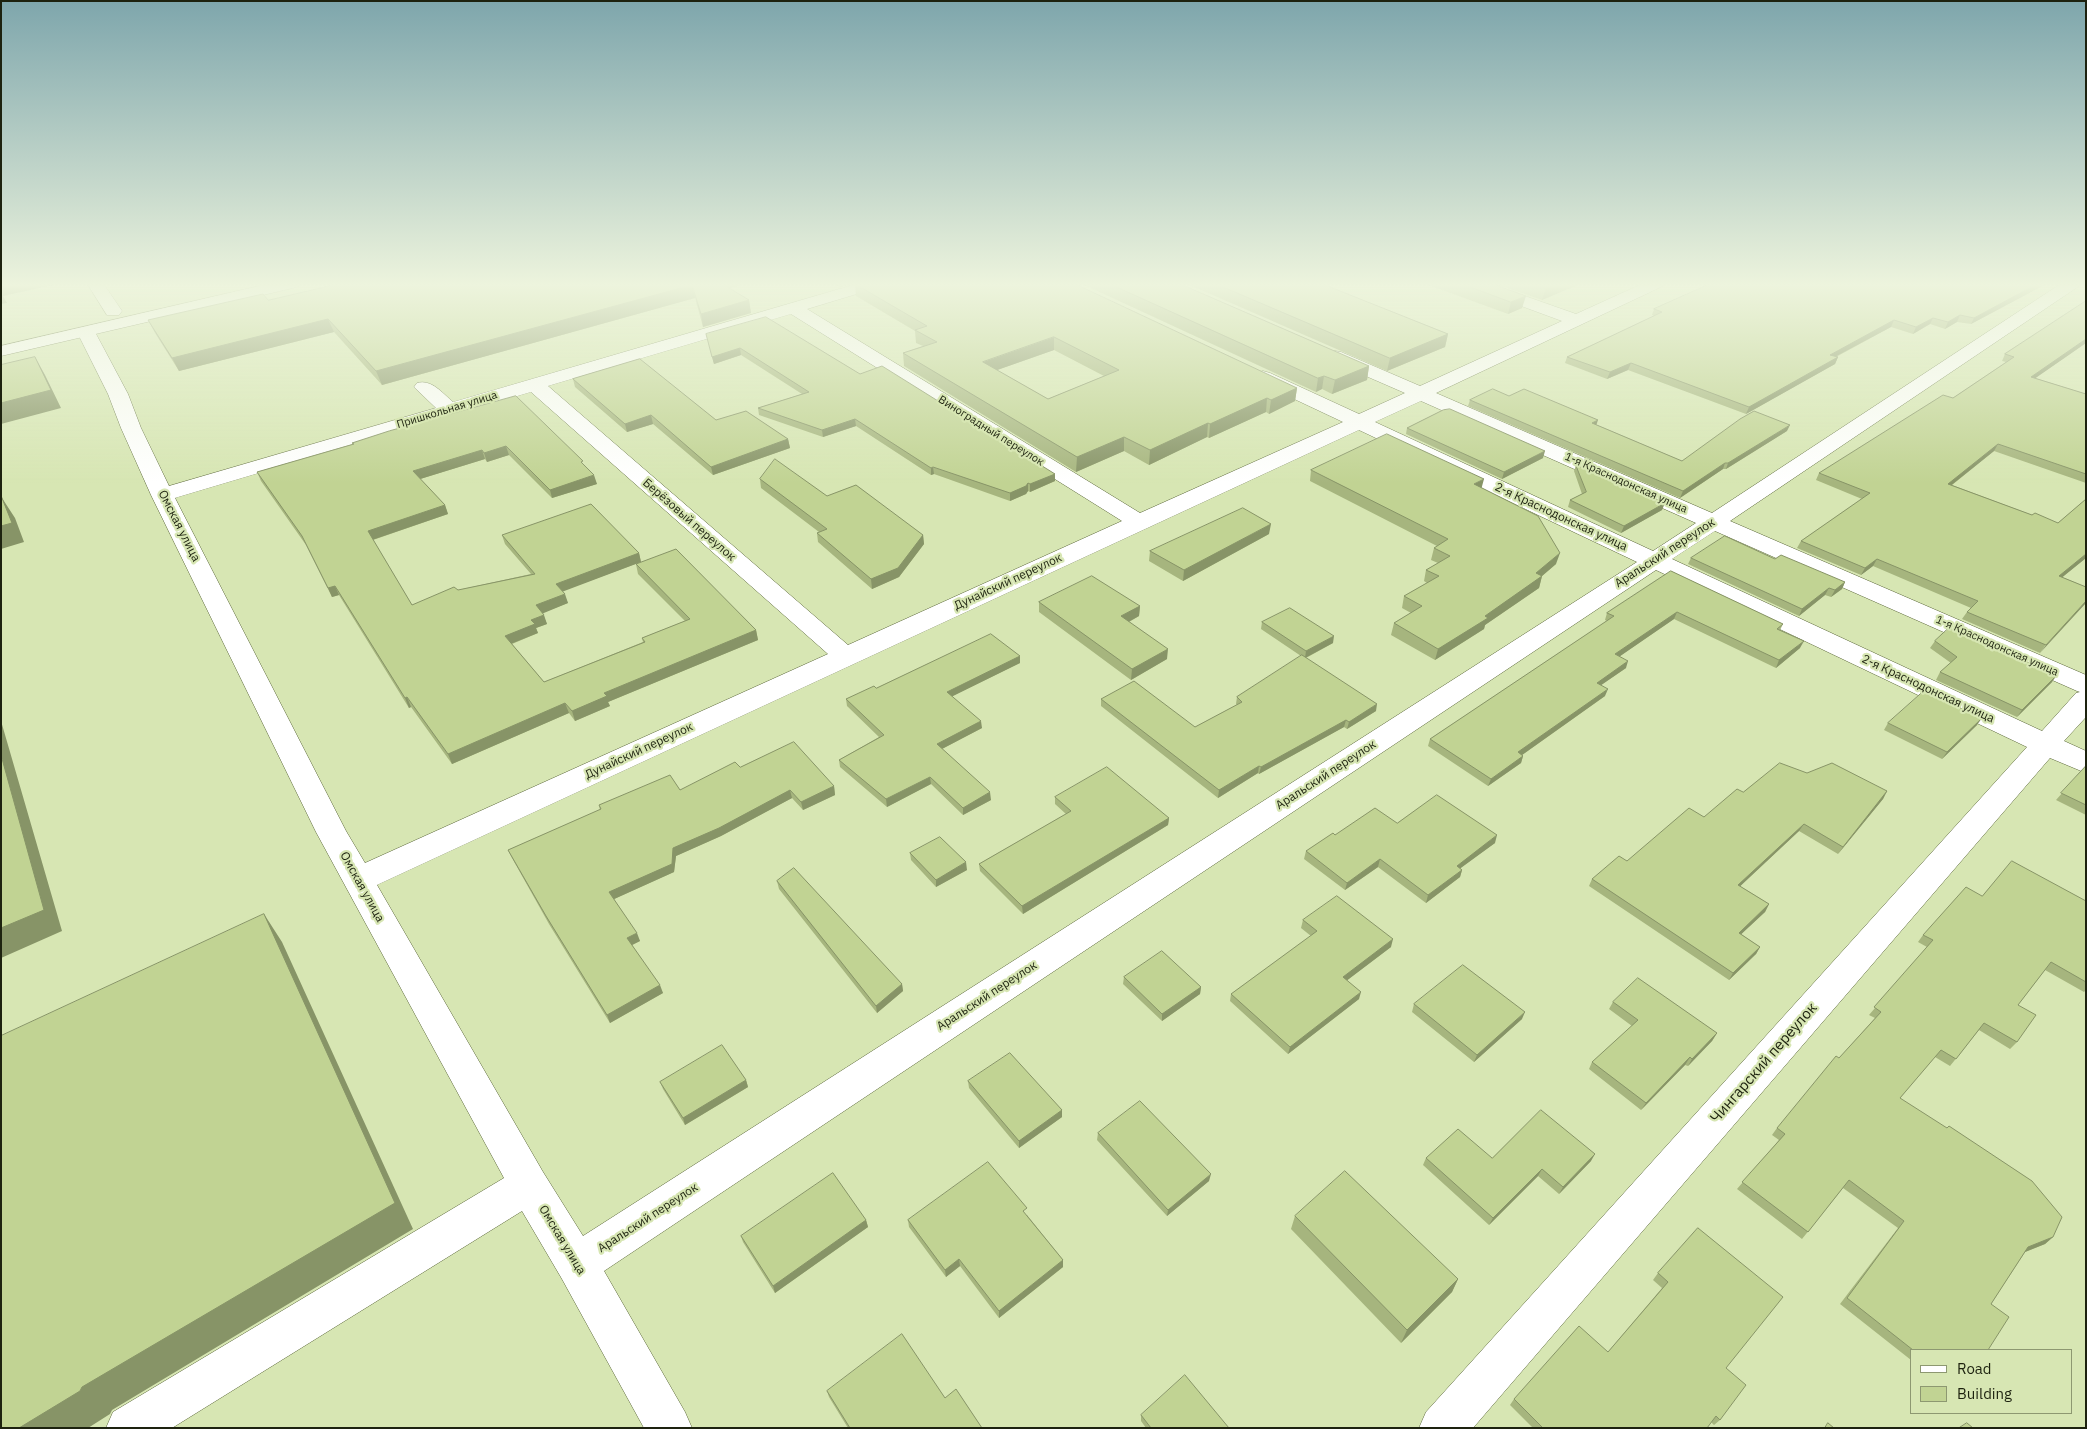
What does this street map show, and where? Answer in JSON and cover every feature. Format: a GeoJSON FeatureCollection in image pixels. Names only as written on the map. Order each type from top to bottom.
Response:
{"type":"FeatureCollection","features":[{"type":"Feature","properties":{"kind":"street","name":"Омская улица"},"geometry":{"type":"LineString","coordinates":[[95,350],[118,394],[131,428],[162,495],[331,832],[529,1185],[577,1264],[669,1428]]}},
{"type":"Feature","properties":{"kind":"street","name":"Пришкольная улица"},"geometry":{"type":"LineString","coordinates":[[162,495],[650,350]]}},
{"type":"Feature","properties":{"kind":"street","name":"Виноградный переулок"},"geometry":{"type":"LineString","coordinates":[[860,350],[1139,522]]}},
{"type":"Feature","properties":{"kind":"street","name":"1-я Краснодонская улица"},"geometry":{"type":"LineString","coordinates":[[1320,350],[2086,685]]}},
{"type":"Feature","properties":{"kind":"street","name":"Дунайский переулок"},"geometry":{"type":"LineString","coordinates":[[358,880],[1359,422],[1513,350]]}},
{"type":"Feature","properties":{"kind":"street","name":"Аральский переулок"},"geometry":{"type":"LineString","coordinates":[[577,1264],[1714,522],[1973,350]]}},
{"type":"Feature","properties":{"kind":"street","name":"2-я Краснодонская улица"},"geometry":{"type":"LineString","coordinates":[[1243,367],[2086,763]]}},
{"type":"Feature","properties":{"kind":"street","name":"Берёзовый переулок"},"geometry":{"type":"LineString","coordinates":[[534,384],[845,656]]}},
{"type":"Feature","properties":{"kind":"street"},"geometry":{"type":"LineString","coordinates":[[424,387],[449,409]]}},
{"type":"Feature","properties":{"kind":"street","name":"Чингарский переулок"},"geometry":{"type":"LineString","coordinates":[[1442,1428],[2086,699]]}},
{"type":"Feature","properties":{"kind":"street"},"geometry":{"type":"LineString","coordinates":[[129,1428],[529,1185]]}},
{"type":"Feature","properties":{"kind":"building"},"geometry":{"type":"Polygon","coordinates":[[[167,350],[205,350],[172,358],[167,350]]]}},
{"type":"Feature","properties":{"kind":"building"},"geometry":{"type":"Polygon","coordinates":[[[356,350],[454,350],[376,371],[356,350]]]}},
{"type":"Feature","properties":{"kind":"building"},"geometry":{"type":"Polygon","coordinates":[[[710,350],[735,350],[712,357],[710,350]]]}},
{"type":"Feature","properties":{"kind":"building"},"geometry":{"type":"Polygon","coordinates":[[[743,350],[820,350],[860,374],[882,366],[1055,474],[1030,484],[1028,483],[1026,486],[1010,493],[933,467],[931,468],[855,419],[822,430],[758,408],[809,392],[743,350]]]}},
{"type":"Feature","properties":{"kind":"building"},"geometry":{"type":"Polygon","coordinates":[[[913,350],[1018,350],[983,362],[1048,399],[1119,370],[1079,350],[1215,350],[1297,388],[1271,400],[1267,398],[1150,450],[1124,437],[1077,457],[903,353],[913,350]]]}},
{"type":"Feature","properties":{"kind":"building"},"geometry":{"type":"Polygon","coordinates":[[[1255,350],[1331,350],[1369,366],[1335,380],[1324,376],[1318,378],[1255,350]]]}},
{"type":"Feature","properties":{"kind":"building"},"geometry":{"type":"Polygon","coordinates":[[[1370,350],[1410,350],[1390,358],[1370,350]]]}},
{"type":"Feature","properties":{"kind":"building"},"geometry":{"type":"Polygon","coordinates":[[[1582,350],[1840,350],[1830,355],[1838,357],[1749,407],[1631,363],[1610,372],[1567,357],[1582,350]]]}},
{"type":"Feature","properties":{"kind":"building"},"geometry":{"type":"Polygon","coordinates":[[[2012,350],[2071,350],[2031,377],[2086,394],[2086,474],[1998,444],[1948,484],[2032,515],[2035,513],[2058,523],[2086,499],[2086,554],[2059,576],[2086,587],[2086,601],[2046,645],[1967,612],[1978,601],[1877,559],[1865,568],[1801,541],[1870,493],[1819,473],[1943,395],[1953,398],[2014,357],[2005,354],[2012,350]]]}},
{"type":"Feature","properties":{"kind":"building"},"geometry":{"type":"Polygon","coordinates":[[[35,357],[51,390],[1,403],[1,365],[35,357]]]}},
{"type":"Feature","properties":{"kind":"building"},"geometry":{"type":"Polygon","coordinates":[[[640,359],[716,420],[746,411],[788,439],[711,467],[651,415],[625,424],[573,379],[640,359]]]}},
{"type":"Feature","properties":{"kind":"building"},"geometry":{"type":"Polygon","coordinates":[[[1493,389],[1509,396],[1524,389],[1598,420],[1592,423],[1682,461],[1754,411],[1790,425],[1728,463],[1725,463],[1683,491],[1470,400],[1493,389]]]}},
{"type":"Feature","properties":{"kind":"building"},"geometry":{"type":"Polygon","coordinates":[[[516,396],[583,461],[581,462],[594,475],[550,490],[506,446],[484,453],[482,450],[413,471],[445,505],[368,531],[412,605],[454,587],[458,590],[535,574],[502,535],[591,504],[639,553],[556,584],[565,594],[536,605],[544,615],[531,620],[535,624],[505,636],[544,682],[645,642],[642,638],[690,619],[636,564],[676,549],[756,630],[604,693],[607,696],[572,711],[565,703],[448,754],[407,697],[405,698],[335,586],[328,588],[302,536],[257,472],[354,444],[352,443],[389,431],[516,396]]]}},
{"type":"Feature","properties":{"kind":"building"},"geometry":{"type":"Polygon","coordinates":[[[1450,409],[1545,451],[1504,472],[1407,428],[1443,410],[1450,409]]]}},
{"type":"Feature","properties":{"kind":"building"},"geometry":{"type":"Polygon","coordinates":[[[1387,434],[1484,479],[1474,484],[1538,516],[1560,553],[1536,573],[1542,576],[1485,616],[1488,618],[1438,649],[1394,623],[1422,606],[1404,596],[1439,576],[1426,570],[1450,556],[1434,548],[1448,539],[1311,470],[1387,434]]]}},
{"type":"Feature","properties":{"kind":"building"},"geometry":{"type":"Polygon","coordinates":[[[775,459],[827,496],[856,485],[923,535],[898,568],[871,579],[817,533],[827,529],[760,479],[775,459]]]}},
{"type":"Feature","properties":{"kind":"building"},"geometry":{"type":"Polygon","coordinates":[[[1576,465],[1665,503],[1624,526],[1570,500],[1586,492],[1576,465]]]}},
{"type":"Feature","properties":{"kind":"building"},"geometry":{"type":"Polygon","coordinates":[[[1,499],[12,523],[1,526],[1,499]]]}},
{"type":"Feature","properties":{"kind":"building"},"geometry":{"type":"Polygon","coordinates":[[[1243,508],[1271,524],[1184,570],[1150,551],[1243,508]]]}},
{"type":"Feature","properties":{"kind":"building"},"geometry":{"type":"Polygon","coordinates":[[[1725,536],[1775,559],[1781,555],[1845,582],[1835,590],[1829,588],[1802,609],[1691,558],[1725,536]]]}},
{"type":"Feature","properties":{"kind":"building"},"geometry":{"type":"Polygon","coordinates":[[[1671,571],[1783,624],[1777,629],[1804,641],[1779,660],[1677,612],[1615,654],[1628,661],[1597,683],[1608,689],[1518,752],[1523,756],[1491,779],[1430,739],[1614,616],[1607,613],[1671,571]]]}},
{"type":"Feature","properties":{"kind":"building"},"geometry":{"type":"Polygon","coordinates":[[[1092,576],[1140,606],[1121,616],[1168,649],[1132,669],[1039,602],[1092,576]]]}},
{"type":"Feature","properties":{"kind":"building"},"geometry":{"type":"Polygon","coordinates":[[[1290,608],[1334,636],[1306,651],[1262,622],[1290,608]]]}},
{"type":"Feature","properties":{"kind":"building"},"geometry":{"type":"Polygon","coordinates":[[[1949,628],[2057,675],[2022,710],[1940,672],[1957,657],[1935,641],[1949,628]]]}},
{"type":"Feature","properties":{"kind":"building"},"geometry":{"type":"Polygon","coordinates":[[[991,634],[1020,656],[947,692],[981,721],[937,744],[990,792],[963,808],[930,777],[886,799],[839,760],[884,735],[846,699],[874,686],[876,688],[991,634]]]}},
{"type":"Feature","properties":{"kind":"building"},"geometry":{"type":"Polygon","coordinates":[[[1302,655],[1377,704],[1349,722],[1346,720],[1261,767],[1259,766],[1219,790],[1101,699],[1134,681],[1195,727],[1242,702],[1237,697],[1302,655]]]}},
{"type":"Feature","properties":{"kind":"building"},"geometry":{"type":"Polygon","coordinates":[[[1924,691],[1982,718],[1947,752],[1888,723],[1924,691]]]}},
{"type":"Feature","properties":{"kind":"building"},"geometry":{"type":"Polygon","coordinates":[[[794,742],[834,786],[801,802],[790,790],[719,828],[673,848],[672,864],[609,892],[637,933],[627,938],[660,985],[607,1015],[508,850],[601,809],[599,805],[670,775],[680,790],[735,762],[740,767],[794,742]]]}},
{"type":"Feature","properties":{"kind":"building"},"geometry":{"type":"Polygon","coordinates":[[[1,755],[44,910],[1,928],[1,755]]]}},
{"type":"Feature","properties":{"kind":"building"},"geometry":{"type":"Polygon","coordinates":[[[1780,763],[1807,773],[1832,763],[1887,791],[1843,847],[1804,824],[1738,885],[1769,904],[1739,933],[1760,947],[1733,973],[1592,879],[1619,856],[1627,861],[1689,808],[1704,817],[1737,789],[1743,792],[1780,763]]]}},
{"type":"Feature","properties":{"kind":"building"},"geometry":{"type":"Polygon","coordinates":[[[2086,766],[2086,805],[2061,793],[2086,766]]]}},
{"type":"Feature","properties":{"kind":"building"},"geometry":{"type":"Polygon","coordinates":[[[1107,767],[1169,818],[1022,906],[979,864],[1071,811],[1055,797],[1107,767]]]}},
{"type":"Feature","properties":{"kind":"building"},"geometry":{"type":"Polygon","coordinates":[[[1437,795],[1497,835],[1457,866],[1462,870],[1428,895],[1380,859],[1347,883],[1306,851],[1333,833],[1335,835],[1375,808],[1397,823],[1437,795]]]}},
{"type":"Feature","properties":{"kind":"building"},"geometry":{"type":"Polygon","coordinates":[[[940,837],[966,862],[936,880],[910,853],[940,837]]]}},
{"type":"Feature","properties":{"kind":"building"},"geometry":{"type":"Polygon","coordinates":[[[2012,861],[2086,901],[2086,982],[2051,962],[2018,1005],[2036,1015],[2017,1042],[1984,1023],[1956,1059],[1941,1050],[1900,1098],[1947,1128],[1949,1126],[2032,1181],[2062,1217],[2053,1237],[2028,1247],[1991,1304],[2009,1317],[1989,1349],[1912,1349],[1847,1298],[1904,1221],[1849,1180],[1808,1232],[1742,1182],[1785,1134],[1777,1128],[1836,1056],[1839,1058],[1881,1012],[1874,1007],[1933,940],[1923,935],[1966,887],[1982,896],[2012,861]]]}},
{"type":"Feature","properties":{"kind":"building"},"geometry":{"type":"Polygon","coordinates":[[[794,868],[902,984],[876,1006],[777,881],[794,868]]]}},
{"type":"Feature","properties":{"kind":"building"},"geometry":{"type":"Polygon","coordinates":[[[1337,896],[1393,939],[1343,977],[1361,992],[1290,1047],[1231,994],[1317,931],[1303,920],[1337,896]]]}},
{"type":"Feature","properties":{"kind":"building"},"geometry":{"type":"Polygon","coordinates":[[[264,914],[395,1203],[82,1387],[80,1391],[19,1428],[1,1428],[1,1036],[264,914]]]}},
{"type":"Feature","properties":{"kind":"building"},"geometry":{"type":"Polygon","coordinates":[[[1162,951],[1201,987],[1162,1014],[1124,977],[1162,951]]]}},
{"type":"Feature","properties":{"kind":"building"},"geometry":{"type":"Polygon","coordinates":[[[1463,965],[1525,1012],[1477,1055],[1414,1004],[1463,965]]]}},
{"type":"Feature","properties":{"kind":"building"},"geometry":{"type":"Polygon","coordinates":[[[1638,978],[1717,1033],[1692,1059],[1690,1057],[1646,1103],[1592,1062],[1638,1020],[1613,1002],[1638,978]]]}},
{"type":"Feature","properties":{"kind":"building"},"geometry":{"type":"Polygon","coordinates":[[[722,1045],[746,1080],[683,1118],[660,1082],[722,1045]]]}},
{"type":"Feature","properties":{"kind":"building"},"geometry":{"type":"Polygon","coordinates":[[[1010,1053],[1062,1110],[1019,1141],[968,1081],[1010,1053]]]}},
{"type":"Feature","properties":{"kind":"building"},"geometry":{"type":"Polygon","coordinates":[[[1140,1101],[1211,1174],[1168,1210],[1098,1133],[1140,1101]]]}},
{"type":"Feature","properties":{"kind":"building"},"geometry":{"type":"Polygon","coordinates":[[[1541,1110],[1595,1154],[1563,1187],[1542,1169],[1493,1218],[1426,1158],[1458,1129],[1492,1158],[1541,1110]]]}},
{"type":"Feature","properties":{"kind":"building"},"geometry":{"type":"Polygon","coordinates":[[[988,1162],[1027,1208],[1023,1211],[1063,1260],[999,1311],[959,1259],[945,1270],[908,1220],[988,1162]]]}},
{"type":"Feature","properties":{"kind":"building"},"geometry":{"type":"Polygon","coordinates":[[[1345,1171],[1458,1279],[1407,1330],[1295,1216],[1345,1171]]]}},
{"type":"Feature","properties":{"kind":"building"},"geometry":{"type":"Polygon","coordinates":[[[833,1173],[866,1220],[773,1286],[741,1236],[833,1173]]]}},
{"type":"Feature","properties":{"kind":"building"},"geometry":{"type":"Polygon","coordinates":[[[1698,1228],[1783,1297],[1726,1368],[1746,1385],[1720,1420],[1716,1416],[1707,1428],[1543,1428],[1514,1399],[1579,1326],[1608,1352],[1668,1282],[1658,1273],[1698,1228]]]}},
{"type":"Feature","properties":{"kind":"building"},"geometry":{"type":"Polygon","coordinates":[[[902,1334],[945,1398],[956,1389],[982,1428],[850,1428],[827,1391],[902,1334]]]}},
{"type":"Feature","properties":{"kind":"building"},"geometry":{"type":"Polygon","coordinates":[[[1185,1375],[1229,1428],[1151,1428],[1141,1415],[1185,1375]]]}},
{"type":"Feature","properties":{"kind":"building"},"geometry":{"type":"Polygon","coordinates":[[[1828,1423],[1834,1428],[1825,1428],[1828,1423]]]}},
{"type":"Feature","properties":{"kind":"building"},"geometry":{"type":"Polygon","coordinates":[[[1967,1423],[1973,1428],[1959,1428],[1967,1423]]]}}]}
